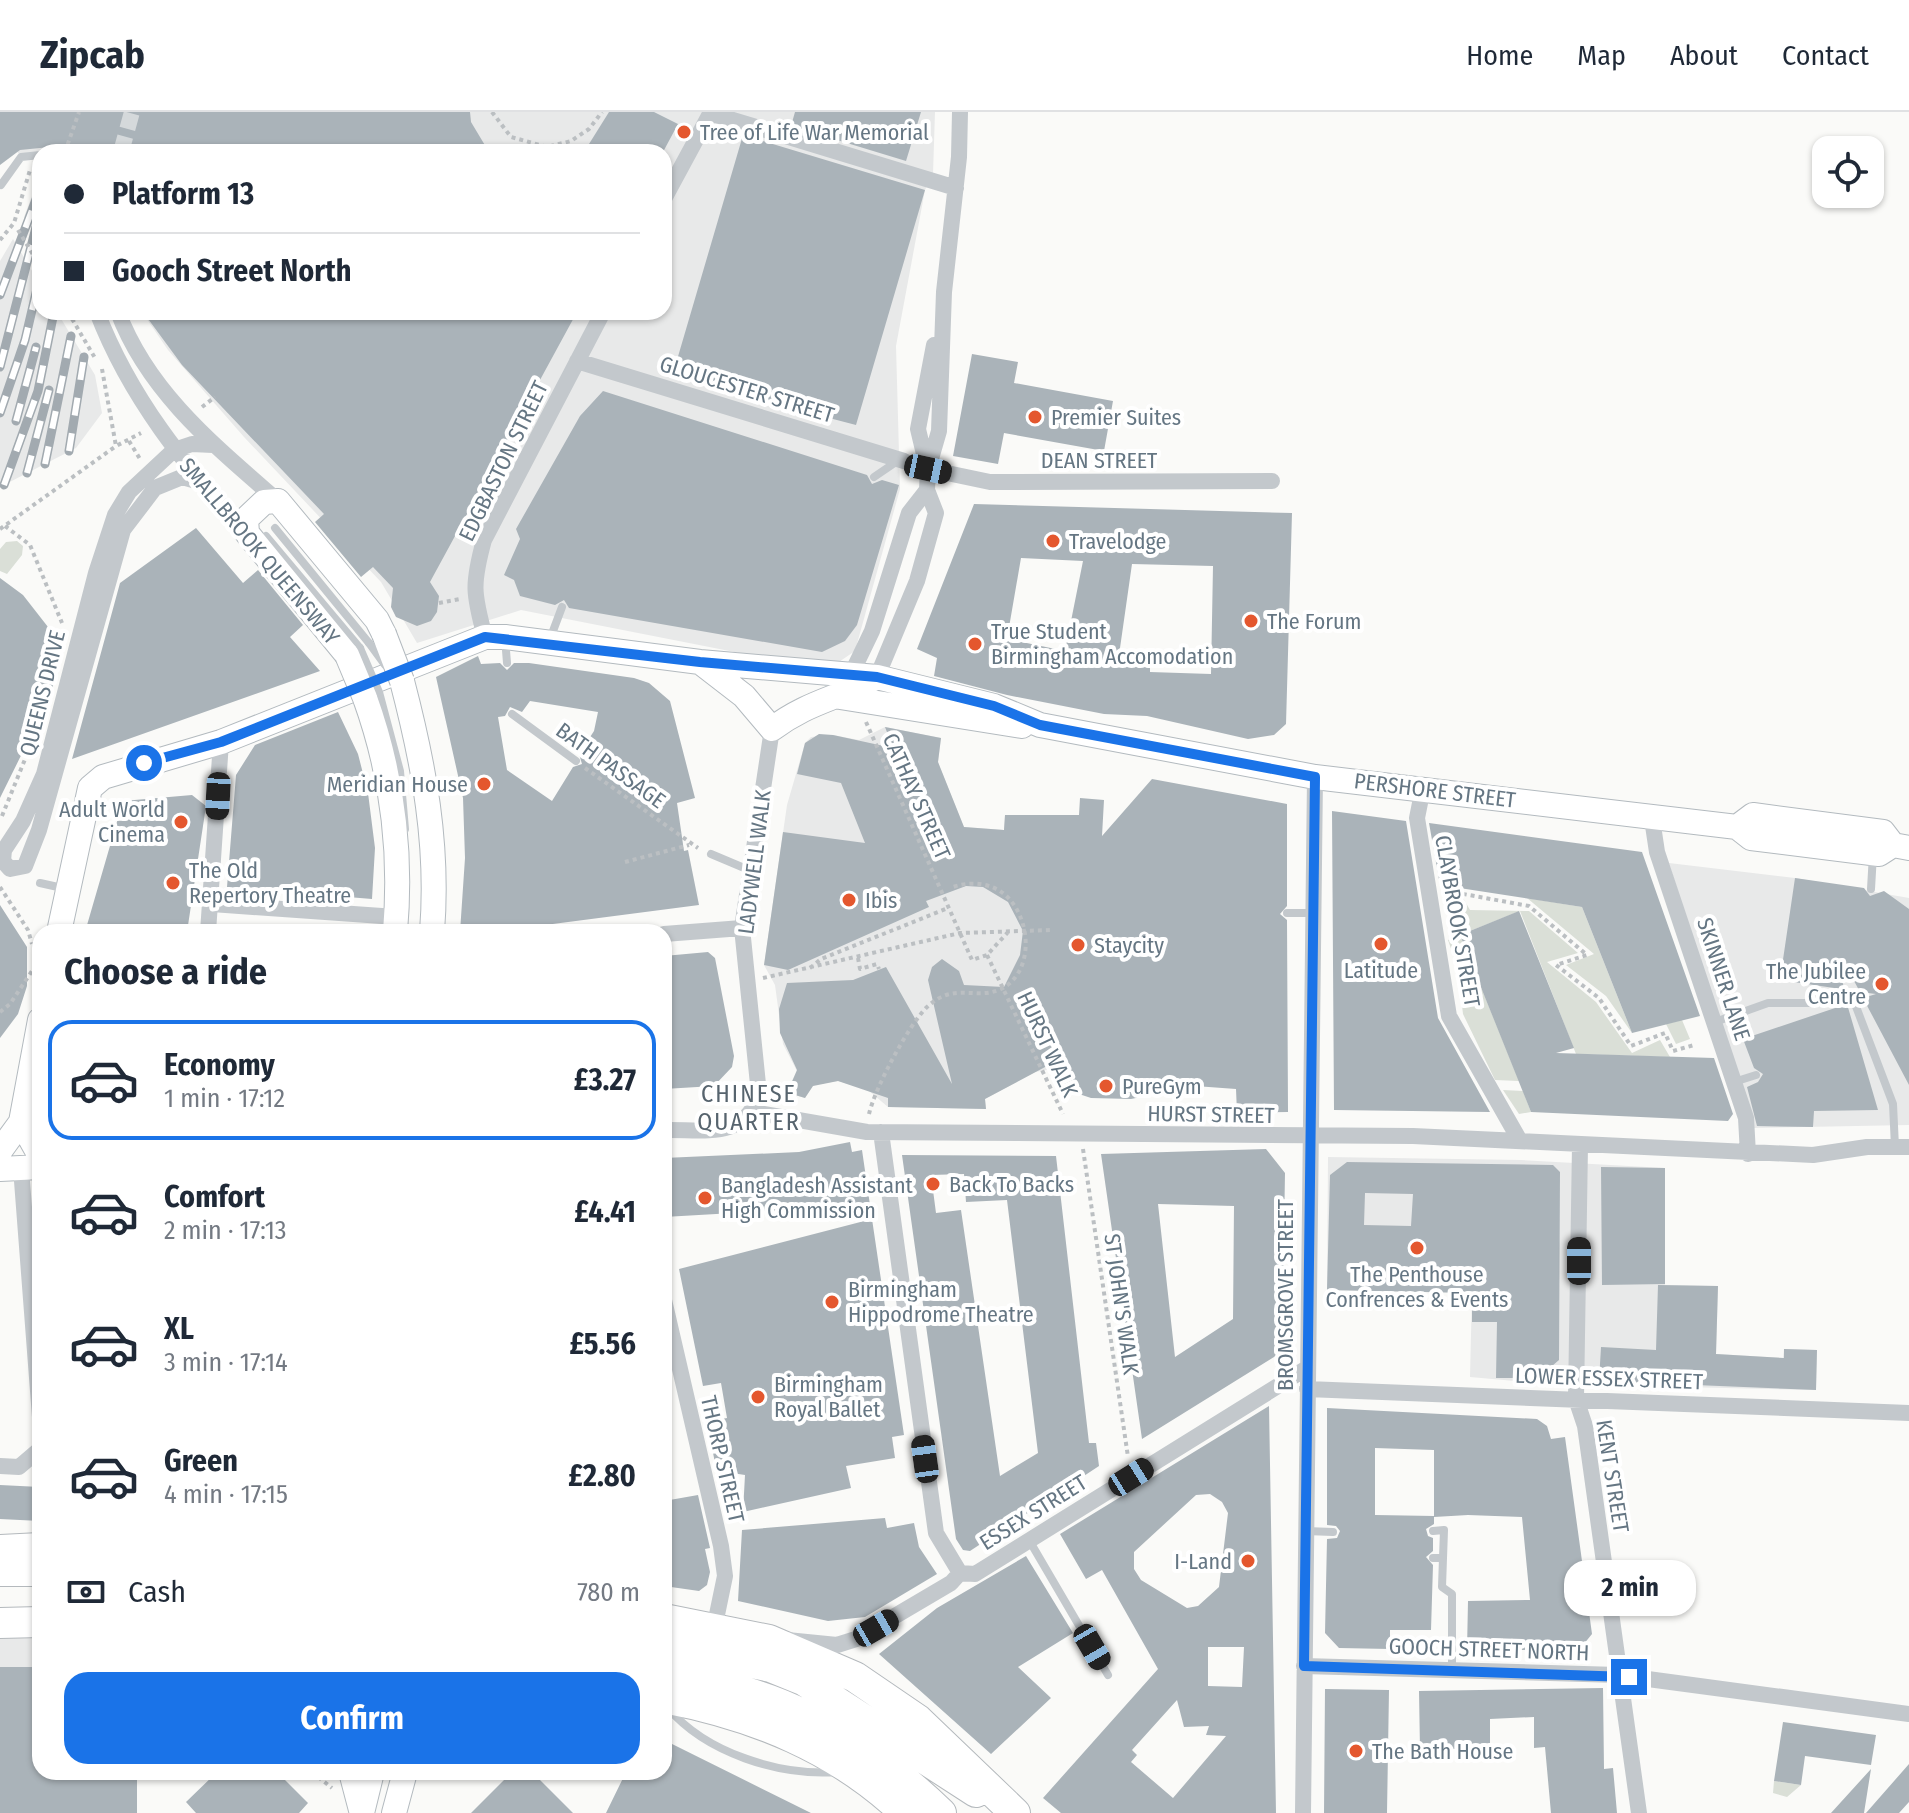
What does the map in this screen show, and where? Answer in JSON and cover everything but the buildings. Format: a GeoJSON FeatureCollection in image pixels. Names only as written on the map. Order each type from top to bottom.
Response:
{"type":"FeatureCollection","features":[{"type":"Feature","properties":{"kind":"highway"},"geometry":{"type":"LineString","coordinates":[[0,1550],[32,1548]]}},
{"type":"Feature","properties":{"kind":"highway"},"geometry":{"type":"LineString","coordinates":[[0,1571],[32,1571]]}},
{"type":"Feature","properties":{"kind":"highway"},"geometry":{"type":"LineString","coordinates":[[0,1602],[32,1602]]}},
{"type":"Feature","properties":{"kind":"highway"},"geometry":{"type":"LineString","coordinates":[[672,1621],[769,1640],[855,1677],[888,1698],[959,1757],[1015,1813]]}},
{"type":"Feature","properties":{"kind":"highway"},"geometry":{"type":"LineString","coordinates":[[0,1623],[32,1622]]}},
{"type":"Feature","properties":{"kind":"highway"},"geometry":{"type":"LineString","coordinates":[[672,1647],[771,1667],[803,1680],[1007,1813]]}},
{"type":"Feature","properties":{"kind":"highway"},"geometry":{"type":"LineString","coordinates":[[672,1676],[752,1694],[790,1708],[878,1760],[941,1813]]}},
{"type":"Feature","properties":{"kind":"highway"},"geometry":{"type":"LineString","coordinates":[[672,1701],[735,1713],[774,1727],[850,1771],[905,1813]]}},
{"type":"Feature","properties":{"kind":"street"},"geometry":{"type":"LineString","coordinates":[[700,662],[744,696],[772,729],[806,705],[823,698],[840,697],[877,677],[921,567],[936,513],[927,490],[928,469],[939,431],[944,292],[956,188],[960,112]]}},
{"type":"Feature","properties":{"kind":"street"},"geometry":{"type":"LineString","coordinates":[[672,184],[710,113],[956,188]]}},
{"type":"Feature","properties":{"kind":"street","name":"SMALLBROOK QUEENSWAY"},"geometry":{"type":"LineString","coordinates":[[100,320],[118,364],[174,450],[200,482],[256,535],[354,652],[372,695],[392,803],[397,855],[396,924]]}},
{"type":"Feature","properties":{"kind":"street","name":"SMALLBROOK QUEENSWAY"},"geometry":{"type":"LineString","coordinates":[[121,320],[130,344],[165,393],[213,445],[278,501],[377,620],[377,639],[415,729],[432,823],[432,924]]}},
{"type":"Feature","properties":{"kind":"street","name":"EDGBASTON STREET"},"geometry":{"type":"LineString","coordinates":[[480,644],[474,578],[484,540],[599,320]]}},
{"type":"Feature","properties":{"kind":"street","name":"GLOUCESTER STREET"},"geometry":{"type":"LineString","coordinates":[[577,361],[902,460]]}},
{"type":"Feature","properties":{"kind":"street"},"geometry":{"type":"LineString","coordinates":[[174,450],[192,444],[213,445]]}},
{"type":"Feature","properties":{"kind":"street","name":"QUEENS DRIVE"},"geometry":{"type":"LineString","coordinates":[[174,450],[129,492],[115,515],[96,573],[44,774],[36,795],[3,854],[3,861],[10,869],[25,866],[39,830],[123,530],[155,488],[182,477],[200,482]]}},
{"type":"Feature","properties":{"kind":"street","name":"DEAN STREET"},"geometry":{"type":"LineString","coordinates":[[928,469],[990,482],[1272,481]]}},
{"type":"Feature","properties":{"kind":"street"},"geometry":{"type":"LineString","coordinates":[[840,697],[872,631],[909,513],[927,490]]}},
{"type":"Feature","properties":{"kind":"street"},"geometry":{"type":"LineString","coordinates":[[256,535],[246,519],[264,502],[278,501]]}},
{"type":"Feature","properties":{"kind":"street","name":"PERSHORE STREET"},"geometry":{"type":"LineString","coordinates":[[480,644],[548,643],[700,662],[877,677],[994,706],[1040,725],[1315,777],[1737,827],[1753,815],[1783,818],[1883,832],[1892,849]]}},
{"type":"Feature","properties":{"kind":"street"},"geometry":{"type":"LineString","coordinates":[[61,924],[90,788],[112,773],[221,742],[480,644]]}},
{"type":"Feature","properties":{"kind":"street","name":"PERSHORE STREET"},"geometry":{"type":"LineString","coordinates":[[840,697],[1012,727],[1040,725]]}},
{"type":"Feature","properties":{"kind":"street","name":"LADYWELL WALK"},"geometry":{"type":"LineString","coordinates":[[753,1112],[759,1094],[742,928],[772,729]]}},
{"type":"Feature","properties":{"kind":"street"},"geometry":{"type":"LineString","coordinates":[[209,924],[221,742]]}},
{"type":"Feature","properties":{"kind":"street","name":"BROMSGROVE STREET"},"geometry":{"type":"LineString","coordinates":[[1303,1813],[1311,913],[1315,777]]}},
{"type":"Feature","properties":{"kind":"street","name":"CLAYBROOK STREET"},"geometry":{"type":"LineString","coordinates":[[1423,788],[1417,818],[1449,1016],[1520,1141]]}},
{"type":"Feature","properties":{"kind":"street","name":"SKINNER LANE"},"geometry":{"type":"LineString","coordinates":[[1652,819],[1657,852],[1746,1118],[1748,1154]]}},
{"type":"Feature","properties":{"kind":"street"},"geometry":{"type":"LineString","coordinates":[[212,904],[396,924]]}},
{"type":"Feature","properties":{"kind":"street"},"geometry":{"type":"LineString","coordinates":[[672,933],[742,928]]}},
{"type":"Feature","properties":{"kind":"street"},"geometry":{"type":"LineString","coordinates":[[32,1063],[21,1122],[32,1275]]}},
{"type":"Feature","properties":{"kind":"street"},"geometry":{"type":"LineString","coordinates":[[672,1130],[727,1129],[743,1123],[753,1112]]}},
{"type":"Feature","properties":{"kind":"street","name":"HURST STREET"},"geometry":{"type":"LineString","coordinates":[[753,1112],[873,1132],[1413,1136],[1813,1155],[1867,1147],[1902,1147]]}},
{"type":"Feature","properties":{"kind":"street"},"geometry":{"type":"LineString","coordinates":[[0,1151],[21,1122]]}},
{"type":"Feature","properties":{"kind":"street"},"geometry":{"type":"LineString","coordinates":[[873,1132],[936,1533],[960,1573]]}},
{"type":"Feature","properties":{"kind":"street","name":"KENT STREET"},"geometry":{"type":"LineString","coordinates":[[1580,1145],[1576,1399],[1585,1426],[1639,1813]]}},
{"type":"Feature","properties":{"kind":"street","name":"THORP STREET"},"geometry":{"type":"LineString","coordinates":[[672,1335],[721,1546],[725,1576],[714,1629]]}},
{"type":"Feature","properties":{"kind":"street","name":"ESSEX STREET"},"geometry":{"type":"LineString","coordinates":[[769,1640],[811,1640],[837,1645],[856,1639],[951,1583],[960,1573],[975,1574],[1307,1368]]}},
{"type":"Feature","properties":{"kind":"street","name":"LOWER ESSEX STREET"},"geometry":{"type":"LineString","coordinates":[[1307,1389],[1909,1413]]}},
{"type":"Feature","properties":{"kind":"street"},"geometry":{"type":"LineString","coordinates":[[0,1466],[19,1467],[32,1457]]}},
{"type":"Feature","properties":{"kind":"street","name":"GOOCH STREET NORTH"},"geometry":{"type":"LineString","coordinates":[[1304,1666],[1618,1675],[1909,1714]]}},
{"type":"Feature","properties":{"kind":"street"},"geometry":{"type":"LineString","coordinates":[[353,1780],[362,1812]]}},
{"type":"Feature","properties":{"kind":"street"},"geometry":{"type":"LineString","coordinates":[[362,1812],[370,1780]]}},
{"type":"Feature","properties":{"kind":"street"},"geometry":{"type":"LineString","coordinates":[[394,1813],[403,1780]]}},
{"type":"Feature","properties":{"kind":"lane"},"geometry":{"type":"LineString","coordinates":[[1,185],[21,157],[32,156]]}},
{"type":"Feature","properties":{"kind":"lane"},"geometry":{"type":"LineString","coordinates":[[874,477],[887,465],[902,460],[928,469]]}},
{"type":"Feature","properties":{"kind":"lane"},"geometry":{"type":"LineString","coordinates":[[275,528],[377,639]]}},
{"type":"Feature","properties":{"kind":"lane"},"geometry":{"type":"LineString","coordinates":[[548,643],[562,607]]}},
{"type":"Feature","properties":{"kind":"lane"},"geometry":{"type":"LineString","coordinates":[[480,644],[507,663]]}},
{"type":"Feature","properties":{"kind":"lane","name":"BATH PASSAGE"},"geometry":{"type":"LineString","coordinates":[[512,714],[576,761]]}},
{"type":"Feature","properties":{"kind":"lane"},"geometry":{"type":"LineString","coordinates":[[1871,889],[1892,849]]}},
{"type":"Feature","properties":{"kind":"lane"},"geometry":{"type":"LineString","coordinates":[[711,854],[749,870]]}},
{"type":"Feature","properties":{"kind":"lane"},"geometry":{"type":"LineString","coordinates":[[40,883],[68,889]]}},
{"type":"Feature","properties":{"kind":"lane"},"geometry":{"type":"LineString","coordinates":[[1287,913],[1311,913]]}},
{"type":"Feature","properties":{"kind":"lane"},"geometry":{"type":"LineString","coordinates":[[1715,1022],[1768,1003],[1819,1003],[1848,994],[1852,996],[1893,1104],[1902,1147]]}},
{"type":"Feature","properties":{"kind":"lane"},"geometry":{"type":"LineString","coordinates":[[1734,1082],[1756,1075]]}},
{"type":"Feature","properties":{"kind":"lane"},"geometry":{"type":"LineString","coordinates":[[1433,1531],[1444,1530],[1442,1587],[1452,1594],[1452,1670]]}},
{"type":"Feature","properties":{"kind":"lane"},"geometry":{"type":"LineString","coordinates":[[1305,1531],[1333,1532]]}},
{"type":"Feature","properties":{"kind":"lane"},"geometry":{"type":"LineString","coordinates":[[1029,1539],[1108,1675]]}},
{"type":"Feature","properties":{"kind":"lane"},"geometry":{"type":"LineString","coordinates":[[1433,1558],[1443,1558]]}},
{"type":"Feature","properties":{"kind":"path"},"geometry":{"type":"LineString","coordinates":[[68,144],[79,112]]}},
{"type":"Feature","properties":{"kind":"path"},"geometry":{"type":"LineString","coordinates":[[492,112],[511,137],[536,144]]}},
{"type":"Feature","properties":{"kind":"path"},"geometry":{"type":"LineString","coordinates":[[559,144],[571,141],[589,129],[602,112]]}},
{"type":"Feature","properties":{"kind":"path"},"geometry":{"type":"LineString","coordinates":[[0,240],[14,223],[32,170]]}},
{"type":"Feature","properties":{"kind":"path"},"geometry":{"type":"LineString","coordinates":[[14,223],[32,253]]}},
{"type":"Feature","properties":{"kind":"path"},"geometry":{"type":"LineString","coordinates":[[73,320],[103,371],[116,446]]}},
{"type":"Feature","properties":{"kind":"path"},"geometry":{"type":"LineString","coordinates":[[202,407],[215,397]]}},
{"type":"Feature","properties":{"kind":"path"},"geometry":{"type":"LineString","coordinates":[[63,616],[30,545],[2,527],[116,446],[150,427]]}},
{"type":"Feature","properties":{"kind":"path"},"geometry":{"type":"LineString","coordinates":[[129,441],[143,464]]}},
{"type":"Feature","properties":{"kind":"path","name":"CATHAY STREET"},"geometry":{"type":"LineString","coordinates":[[865,720],[972,960],[987,955]]}},
{"type":"Feature","properties":{"kind":"path","name":"BATH PASSAGE"},"geometry":{"type":"LineString","coordinates":[[576,761],[689,845],[625,862]]}},
{"type":"Feature","properties":{"kind":"path"},"geometry":{"type":"LineString","coordinates":[[873,1132],[873,1095],[925,1009],[955,990],[997,991],[1003,988],[1024,956],[1026,930],[1010,900],[999,890],[965,883],[953,887]]}},
{"type":"Feature","properties":{"kind":"path"},"geometry":{"type":"LineString","coordinates":[[0,887],[28,930],[32,944]]}},
{"type":"Feature","properties":{"kind":"path"},"geometry":{"type":"LineString","coordinates":[[1468,894],[1529,906],[1587,955],[1556,965],[1599,998],[1631,1046],[1665,1033],[1673,1051],[1694,1045]]}},
{"type":"Feature","properties":{"kind":"path"},"geometry":{"type":"LineString","coordinates":[[808,970],[821,959],[948,907]]}},
{"type":"Feature","properties":{"kind":"path"},"geometry":{"type":"LineString","coordinates":[[746,982],[960,933],[1052,930]]}},
{"type":"Feature","properties":{"kind":"path"},"geometry":{"type":"LineString","coordinates":[[987,955],[1009,931]]}},
{"type":"Feature","properties":{"kind":"path","name":"HURST WALK"},"geometry":{"type":"LineString","coordinates":[[987,955],[1063,1114]]}},
{"type":"Feature","properties":{"kind":"path"},"geometry":{"type":"LineString","coordinates":[[858,958],[860,969],[877,964],[879,969]]}},
{"type":"Feature","properties":{"kind":"path"},"geometry":{"type":"LineString","coordinates":[[0,1012],[32,975]]}},
{"type":"Feature","properties":{"kind":"path","name":"ST JOHN'S WALK"},"geometry":{"type":"LineString","coordinates":[[1081,1135],[1131,1477]]}},
{"type":"Feature","properties":{"kind":"path"},"geometry":{"type":"LineString","coordinates":[[322,1780],[334,1789],[338,1799]]}},
{"type":"Feature","properties":{"kind":"shaded area"},"geometry":{"type":"Polygon","coordinates":[[[0,112],[935,112],[933,174],[925,190],[896,346],[900,489],[855,651],[827,670],[521,610],[417,643],[381,582],[244,437],[168,350],[147,320],[672,320],[672,144],[32,144],[32,158],[19,154],[0,129],[0,112]]]}},
{"type":"Feature","properties":{"kind":"shaded area"},"geometry":{"type":"Polygon","coordinates":[[[32,196],[32,230],[24,217],[32,196]]]}},
{"type":"Feature","properties":{"kind":"shaded area"},"geometry":{"type":"Polygon","coordinates":[[[13,239],[32,271],[32,320],[62,320],[95,375],[102,413],[76,448],[0,487],[0,261],[13,239]]]}},
{"type":"Feature","properties":{"kind":"shaded area"},"geometry":{"type":"Polygon","coordinates":[[[17,541],[23,546],[22,555],[7,574],[0,571],[0,549],[6,542],[17,541]]]}},
{"type":"Feature","properties":{"kind":"shaded area"},"geometry":{"type":"Polygon","coordinates":[[[885,727],[941,738],[938,762],[964,827],[1004,830],[1005,815],[1041,815],[1062,1067],[1035,1072],[985,1099],[986,1109],[888,1107],[868,1090],[838,1081],[813,1085],[805,1098],[795,1095],[790,1086],[798,1073],[783,1044],[775,985],[764,965],[787,805],[805,743],[811,737],[833,735],[859,740],[885,727]]]}},
{"type":"Feature","properties":{"kind":"shaded area"},"geometry":{"type":"Polygon","coordinates":[[[1669,863],[1795,878],[1909,898],[1909,1125],[1753,1128],[1669,863]]]}},
{"type":"Feature","properties":{"kind":"shaded area"},"geometry":{"type":"Polygon","coordinates":[[[1462,896],[1470,910],[1529,911],[1578,953],[1547,962],[1596,1002],[1632,1053],[1660,1040],[1670,1057],[1576,1054],[1520,911],[1460,935],[1446,904],[1462,896]]]}},
{"type":"Feature","properties":{"kind":"shaded area"},"geometry":{"type":"Polygon","coordinates":[[[1527,898],[1582,907],[1632,1033],[1606,996],[1566,965],[1594,954],[1527,898]]]}},
{"type":"Feature","properties":{"kind":"shaded area"},"geometry":{"type":"Polygon","coordinates":[[[1460,935],[1469,958],[1456,963],[1448,940],[1460,935]]]}},
{"type":"Feature","properties":{"kind":"shaded area"},"geometry":{"type":"Polygon","coordinates":[[[1473,967],[1519,1081],[1495,1080],[1463,1014],[1458,972],[1473,967]]]}},
{"type":"Feature","properties":{"kind":"shaded area"},"geometry":{"type":"Polygon","coordinates":[[[1682,1020],[1690,1039],[1676,1044],[1666,1024],[1682,1020]]]}},
{"type":"Feature","properties":{"kind":"shaded area"},"geometry":{"type":"Polygon","coordinates":[[[1503,1090],[1523,1091],[1531,1112],[1519,1114],[1503,1090]]]}},
{"type":"Feature","properties":{"kind":"shaded area"},"geometry":{"type":"Polygon","coordinates":[[[1328,1157],[1521,1160],[1665,1168],[1665,1285],[1718,1286],[1716,1354],[1783,1358],[1784,1349],[1817,1350],[1816,1390],[1550,1384],[1470,1377],[1472,1293],[1327,1290],[1328,1157]]]}},
{"type":"Feature","properties":{"kind":"shaded area"},"geometry":{"type":"Polygon","coordinates":[[[0,1637],[32,1638],[32,1728],[0,1727],[0,1637]]]}},
{"type":"Feature","properties":{"kind":"shaded area"},"geometry":{"type":"Polygon","coordinates":[[[1774,1781],[1801,1785],[1787,1797],[1773,1793],[1774,1781]]]}},
{"type":"Feature","properties":{"kind":"tunnel"},"geometry":{"type":"LineString","coordinates":[[123,144],[132,112]]}},
{"type":"Feature","properties":{"kind":"railway"},"geometry":{"type":"LineString","coordinates":[[0,295],[32,210]]}},
{"type":"Feature","properties":{"kind":"railway"},"geometry":{"type":"LineString","coordinates":[[0,367],[32,243]]}},
{"type":"Feature","properties":{"kind":"railway"},"geometry":{"type":"LineString","coordinates":[[0,413],[32,310]]}},
{"type":"Feature","properties":{"kind":"railway"},"geometry":{"type":"LineString","coordinates":[[4,485],[38,391],[52,320]]}},
{"type":"Feature","properties":{"kind":"railway"},"geometry":{"type":"LineString","coordinates":[[45,464],[71,336]]}},
{"type":"Feature","properties":{"kind":"railway"},"geometry":{"type":"LineString","coordinates":[[16,421],[36,347]]}},
{"type":"Feature","properties":{"kind":"railway"},"geometry":{"type":"LineString","coordinates":[[69,451],[84,357]]}},
{"type":"Feature","properties":{"kind":"railway"},"geometry":{"type":"LineString","coordinates":[[27,473],[49,390]]}},
{"type":"Feature","properties":{"kind":"place","name":"Tree of Life War Memorial"},"geometry":{"type":"Point","coordinates":[684,132]}},
{"type":"Feature","properties":{"kind":"place","name":"Premier Suites"},"geometry":{"type":"Point","coordinates":[1035,417]}},
{"type":"Feature","properties":{"kind":"place","name":"Travelodge"},"geometry":{"type":"Point","coordinates":[1053,541]}},
{"type":"Feature","properties":{"kind":"place","name":"The Forum"},"geometry":{"type":"Point","coordinates":[1251,621]}},
{"type":"Feature","properties":{"kind":"place","name":"True Student Birmingham Accomodation"},"geometry":{"type":"Point","coordinates":[975,644]}},
{"type":"Feature","properties":{"kind":"place","name":"Meridian House"},"geometry":{"type":"Point","coordinates":[484,784]}},
{"type":"Feature","properties":{"kind":"place","name":"Adult World Cinema"},"geometry":{"type":"Point","coordinates":[181,822]}},
{"type":"Feature","properties":{"kind":"place","name":"The Old Repertory Theatre"},"geometry":{"type":"Point","coordinates":[173,883]}},
{"type":"Feature","properties":{"kind":"place","name":"Ibis"},"geometry":{"type":"Point","coordinates":[849,900]}},
{"type":"Feature","properties":{"kind":"place","name":"Latitude"},"geometry":{"type":"Point","coordinates":[1381,944]}},
{"type":"Feature","properties":{"kind":"place","name":"Staycity"},"geometry":{"type":"Point","coordinates":[1078,945]}},
{"type":"Feature","properties":{"kind":"place","name":"The Jubilee Centre"},"geometry":{"type":"Point","coordinates":[1882,984]}},
{"type":"Feature","properties":{"kind":"place","name":"PureGym"},"geometry":{"type":"Point","coordinates":[1106,1086]}},
{"type":"Feature","properties":{"kind":"place","name":"Back To Backs"},"geometry":{"type":"Point","coordinates":[933,1184]}},
{"type":"Feature","properties":{"kind":"place","name":"Bangladesh Assistant High Commission"},"geometry":{"type":"Point","coordinates":[705,1198]}},
{"type":"Feature","properties":{"kind":"place","name":"The Penthouse Confrences & Events"},"geometry":{"type":"Point","coordinates":[1417,1248]}},
{"type":"Feature","properties":{"kind":"place","name":"Birmingham Hippodrome Theatre"},"geometry":{"type":"Point","coordinates":[832,1302]}},
{"type":"Feature","properties":{"kind":"place","name":"Birmingham Royal Ballet"},"geometry":{"type":"Point","coordinates":[758,1397]}},
{"type":"Feature","properties":{"kind":"place","name":"I-Land"},"geometry":{"type":"Point","coordinates":[1248,1561]}},
{"type":"Feature","properties":{"kind":"place","name":"The Bath House"},"geometry":{"type":"Point","coordinates":[1356,1751]}},
{"type":"Feature","properties":{"kind":"district","name":"CHINESE QUARTER"},"geometry":{"type":"Point","coordinates":[749,1108]}},
{"type":"Feature","properties":{"kind":"route"},"geometry":{"type":"LineString","coordinates":[[144,763],[221,742],[485,637],[505,637],[700,662],[877,677],[994,706],[1040,725],[1315,777],[1304,1666],[1629,1677]]}}]}
